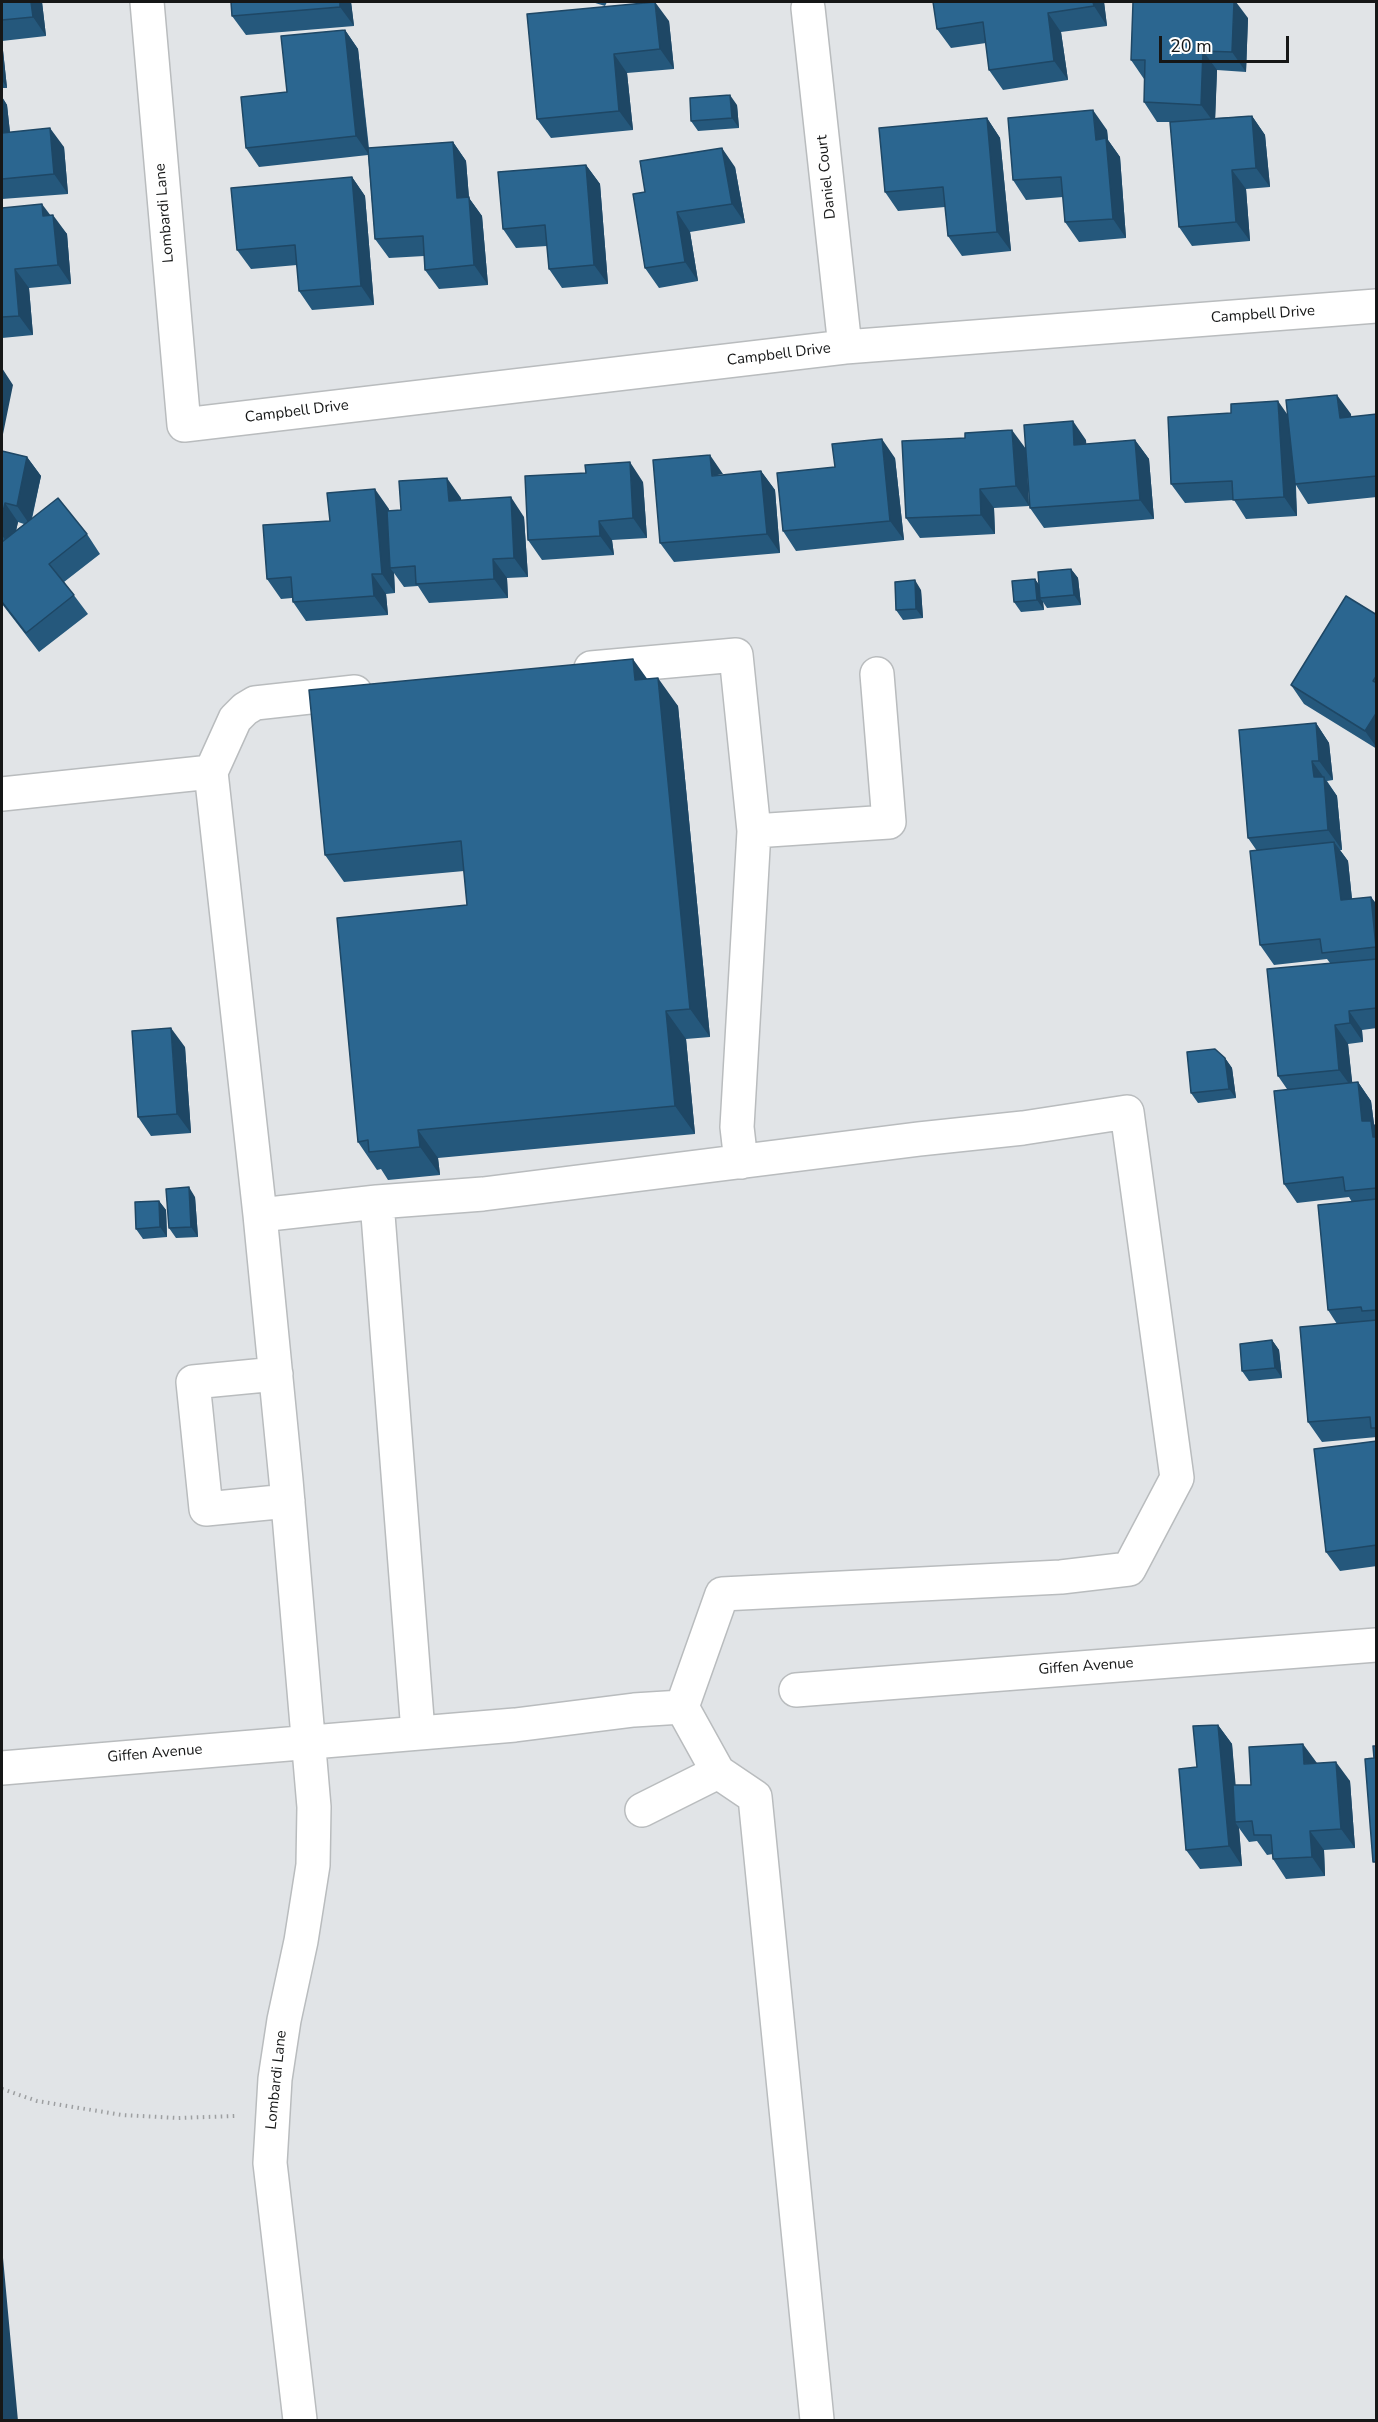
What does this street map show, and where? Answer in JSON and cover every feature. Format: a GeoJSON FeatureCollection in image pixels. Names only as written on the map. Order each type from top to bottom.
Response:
{"type":"FeatureCollection","features":[{"type":"Feature","properties":{"kind":"street","name":"Lombardi Lane"},"geometry":{"type":"LineString","coordinates":[[147,2],[184,425]]}},
{"type":"Feature","properties":{"kind":"street","name":"Daniel Court"},"geometry":{"type":"LineString","coordinates":[[808,8],[845,347]]}},
{"type":"Feature","properties":{"kind":"street","name":"Campbell Drive"},"geometry":{"type":"LineString","coordinates":[[184,425],[845,347],[1377,306]]}},
{"type":"Feature","properties":{"kind":"street"},"geometry":{"type":"LineString","coordinates":[[561,671],[735,655],[754,831],[737,1127],[741,1162]]}},
{"type":"Feature","properties":{"kind":"street"},"geometry":{"type":"LineString","coordinates":[[754,831],[889,822],[877,674]]}},
{"type":"Feature","properties":{"kind":"street"},"geometry":{"type":"LineString","coordinates":[[2,794],[211,772],[235,720],[255,704],[383,689]]}},
{"type":"Feature","properties":{"kind":"street","name":"Lombardi Lane"},"geometry":{"type":"LineString","coordinates":[[211,772],[276,1374],[314,1807],[313,1865],[277,2067],[270,2163],[300,2421]]}},
{"type":"Feature","properties":{"kind":"street"},"geometry":{"type":"LineString","coordinates":[[260,1215],[377,1202],[483,1194],[1023,1128],[1127,1112],[1177,1478],[1129,1569],[1061,1577],[722,1594],[682,1707],[718,1772],[755,1797],[817,2421]]}},
{"type":"Feature","properties":{"kind":"street"},"geometry":{"type":"LineString","coordinates":[[377,1202],[418,1732]]}},
{"type":"Feature","properties":{"kind":"street"},"geometry":{"type":"LineString","coordinates":[[276,1374],[193,1382],[206,1509],[288,1501]]}},
{"type":"Feature","properties":{"kind":"street","name":"Giffen Avenue"},"geometry":{"type":"LineString","coordinates":[[796,1690],[1377,1645]]}},
{"type":"Feature","properties":{"kind":"street","name":"Giffen Avenue"},"geometry":{"type":"LineString","coordinates":[[2,1768],[515,1725],[634,1710],[682,1707]]}},
{"type":"Feature","properties":{"kind":"street"},"geometry":{"type":"LineString","coordinates":[[642,1810],[718,1772]]}},
{"type":"Feature","properties":{"kind":"path"},"geometry":{"type":"LineString","coordinates":[[2,2089],[38,2100],[122,2115],[178,2118],[239,2115]]}},
{"type":"Feature","properties":{"kind":"building"},"geometry":{"type":"Polygon","coordinates":[[[2,2],[31,2],[33,17],[2,20],[2,2]]]}},
{"type":"Feature","properties":{"kind":"building"},"geometry":{"type":"Polygon","coordinates":[[[231,2],[340,2],[340,7],[232,16],[231,2]]]}},
{"type":"Feature","properties":{"kind":"building"},"geometry":{"type":"Polygon","coordinates":[[[655,2],[660,49],[614,54],[619,111],[537,119],[527,14],[655,2]]]}},
{"type":"Feature","properties":{"kind":"building"},"geometry":{"type":"Polygon","coordinates":[[[933,2],[1093,2],[1094,6],[1048,13],[1054,61],[989,70],[983,22],[937,29],[933,2]]]}},
{"type":"Feature","properties":{"kind":"building"},"geometry":{"type":"Polygon","coordinates":[[[1133,2],[1234,2],[1232,52],[1203,51],[1201,105],[1144,102],[1145,60],[1131,60],[1133,2]]]}},
{"type":"Feature","properties":{"kind":"building"},"geometry":{"type":"Polygon","coordinates":[[[345,30],[356,136],[246,148],[241,97],[287,92],[281,36],[345,30]]]}},
{"type":"Feature","properties":{"kind":"building"},"geometry":{"type":"Polygon","coordinates":[[[730,95],[732,118],[691,121],[690,98],[730,95]]]}},
{"type":"Feature","properties":{"kind":"building"},"geometry":{"type":"Polygon","coordinates":[[[1093,110],[1096,140],[1106,138],[1113,219],[1065,222],[1061,177],[1013,180],[1008,118],[1093,110]]]}},
{"type":"Feature","properties":{"kind":"building"},"geometry":{"type":"Polygon","coordinates":[[[1252,116],[1256,168],[1232,170],[1236,222],[1179,227],[1170,122],[1252,116]]]}},
{"type":"Feature","properties":{"kind":"building"},"geometry":{"type":"Polygon","coordinates":[[[987,118],[997,232],[948,236],[943,187],[885,192],[879,128],[987,118]]]}},
{"type":"Feature","properties":{"kind":"building"},"geometry":{"type":"Polygon","coordinates":[[[50,128],[54,174],[2,179],[2,133],[50,128]]]}},
{"type":"Feature","properties":{"kind":"building"},"geometry":{"type":"Polygon","coordinates":[[[453,142],[457,198],[469,197],[474,265],[425,270],[423,236],[375,239],[368,148],[453,142]]]}},
{"type":"Feature","properties":{"kind":"building"},"geometry":{"type":"Polygon","coordinates":[[[722,148],[732,204],[677,212],[685,262],[645,268],[633,194],[645,192],[640,161],[722,148]]]}},
{"type":"Feature","properties":{"kind":"building"},"geometry":{"type":"Polygon","coordinates":[[[586,165],[594,265],[549,269],[545,225],[503,229],[498,172],[586,165]]]}},
{"type":"Feature","properties":{"kind":"building"},"geometry":{"type":"Polygon","coordinates":[[[352,177],[361,286],[299,291],[295,245],[237,250],[231,188],[352,177]]]}},
{"type":"Feature","properties":{"kind":"building"},"geometry":{"type":"Polygon","coordinates":[[[42,204],[43,216],[53,215],[58,265],[15,269],[19,316],[2,317],[2,208],[42,204]]]}},
{"type":"Feature","properties":{"kind":"building"},"geometry":{"type":"Polygon","coordinates":[[[1337,395],[1340,418],[1377,414],[1377,476],[1295,484],[1286,400],[1337,395]]]}},
{"type":"Feature","properties":{"kind":"building"},"geometry":{"type":"Polygon","coordinates":[[[1278,401],[1284,497],[1233,500],[1232,481],[1171,484],[1168,417],[1231,413],[1231,404],[1278,401]]]}},
{"type":"Feature","properties":{"kind":"building"},"geometry":{"type":"Polygon","coordinates":[[[1073,421],[1074,445],[1135,440],[1140,500],[1030,508],[1024,425],[1073,421]]]}},
{"type":"Feature","properties":{"kind":"building"},"geometry":{"type":"Polygon","coordinates":[[[1012,430],[1016,486],[980,489],[981,515],[906,518],[902,441],[965,438],[965,433],[1012,430]]]}},
{"type":"Feature","properties":{"kind":"building"},"geometry":{"type":"Polygon","coordinates":[[[882,439],[890,521],[783,531],[777,473],[835,467],[832,444],[882,439]]]}},
{"type":"Feature","properties":{"kind":"building"},"geometry":{"type":"Polygon","coordinates":[[[2,451],[27,457],[17,506],[5,503],[2,517],[2,451]]]}},
{"type":"Feature","properties":{"kind":"building"},"geometry":{"type":"Polygon","coordinates":[[[710,455],[712,476],[761,471],[767,534],[660,543],[653,460],[710,455]]]}},
{"type":"Feature","properties":{"kind":"building"},"geometry":{"type":"Polygon","coordinates":[[[630,462],[633,518],[599,521],[600,536],[528,540],[525,476],[586,473],[585,465],[630,462]]]}},
{"type":"Feature","properties":{"kind":"building"},"geometry":{"type":"Polygon","coordinates":[[[447,478],[449,501],[511,497],[514,558],[493,559],[494,579],[416,584],[415,566],[390,568],[387,511],[401,510],[399,481],[447,478]]]}},
{"type":"Feature","properties":{"kind":"building"},"geometry":{"type":"Polygon","coordinates":[[[375,489],[382,574],[372,574],[374,596],[293,602],[291,577],[267,579],[263,525],[330,521],[327,493],[375,489]]]}},
{"type":"Feature","properties":{"kind":"building"},"geometry":{"type":"Polygon","coordinates":[[[58,498],[87,534],[49,564],[74,595],[26,633],[2,602],[2,542],[58,498]]]}},
{"type":"Feature","properties":{"kind":"building"},"geometry":{"type":"Polygon","coordinates":[[[1071,569],[1074,595],[1040,598],[1038,572],[1071,569]]]}},
{"type":"Feature","properties":{"kind":"building"},"geometry":{"type":"Polygon","coordinates":[[[1035,579],[1037,600],[1014,602],[1012,581],[1035,579]]]}},
{"type":"Feature","properties":{"kind":"building"},"geometry":{"type":"Polygon","coordinates":[[[915,580],[916,609],[896,610],[895,582],[915,580]]]}},
{"type":"Feature","properties":{"kind":"building"},"geometry":{"type":"Polygon","coordinates":[[[1346,596],[1377,615],[1377,675],[1373,681],[1377,683],[1377,712],[1365,731],[1291,685],[1346,596]]]}},
{"type":"Feature","properties":{"kind":"building"},"geometry":{"type":"Polygon","coordinates":[[[633,659],[635,680],[658,678],[690,1009],[666,1011],[675,1106],[418,1130],[420,1147],[369,1152],[368,1140],[358,1142],[337,918],[467,905],[461,841],[325,855],[309,690],[633,659]]]}},
{"type":"Feature","properties":{"kind":"building"},"geometry":{"type":"Polygon","coordinates":[[[1316,723],[1319,761],[1312,761],[1314,777],[1324,777],[1328,830],[1248,838],[1239,730],[1316,723]]]}},
{"type":"Feature","properties":{"kind":"building"},"geometry":{"type":"Polygon","coordinates":[[[1334,842],[1341,900],[1371,897],[1376,947],[1322,953],[1320,939],[1260,945],[1250,851],[1334,842]]]}},
{"type":"Feature","properties":{"kind":"building"},"geometry":{"type":"Polygon","coordinates":[[[1377,959],[1377,1008],[1349,1011],[1350,1023],[1335,1025],[1339,1070],[1278,1076],[1267,969],[1377,959]]]}},
{"type":"Feature","properties":{"kind":"building"},"geometry":{"type":"Polygon","coordinates":[[[171,1028],[177,1114],[138,1117],[132,1031],[171,1028]]]}},
{"type":"Feature","properties":{"kind":"building"},"geometry":{"type":"Polygon","coordinates":[[[1215,1049],[1225,1058],[1229,1089],[1191,1093],[1187,1052],[1215,1049]]]}},
{"type":"Feature","properties":{"kind":"building"},"geometry":{"type":"Polygon","coordinates":[[[1358,1082],[1362,1121],[1371,1121],[1373,1137],[1377,1137],[1377,1188],[1345,1191],[1343,1177],[1284,1184],[1274,1091],[1358,1082]]]}},
{"type":"Feature","properties":{"kind":"building"},"geometry":{"type":"Polygon","coordinates":[[[189,1187],[191,1227],[169,1228],[166,1189],[189,1187]]]}},
{"type":"Feature","properties":{"kind":"building"},"geometry":{"type":"Polygon","coordinates":[[[1377,1199],[1377,1310],[1362,1311],[1361,1307],[1328,1310],[1318,1205],[1377,1199]]]}},
{"type":"Feature","properties":{"kind":"building"},"geometry":{"type":"Polygon","coordinates":[[[159,1201],[160,1227],[136,1229],[135,1202],[159,1201]]]}},
{"type":"Feature","properties":{"kind":"building"},"geometry":{"type":"Polygon","coordinates":[[[1377,1320],[1377,1428],[1371,1428],[1370,1417],[1308,1422],[1300,1327],[1377,1320]]]}},
{"type":"Feature","properties":{"kind":"building"},"geometry":{"type":"Polygon","coordinates":[[[1272,1340],[1275,1368],[1242,1371],[1240,1344],[1272,1340]]]}},
{"type":"Feature","properties":{"kind":"building"},"geometry":{"type":"Polygon","coordinates":[[[1377,1441],[1377,1545],[1326,1552],[1314,1449],[1377,1441]]]}},
{"type":"Feature","properties":{"kind":"building"},"geometry":{"type":"Polygon","coordinates":[[[1218,1725],[1229,1846],[1186,1850],[1179,1769],[1197,1767],[1193,1726],[1218,1725]]]}},
{"type":"Feature","properties":{"kind":"building"},"geometry":{"type":"Polygon","coordinates":[[[1303,1744],[1304,1764],[1336,1762],[1341,1829],[1310,1831],[1312,1857],[1273,1859],[1271,1835],[1254,1835],[1252,1821],[1235,1822],[1233,1785],[1251,1785],[1249,1747],[1303,1744]]]}},
{"type":"Feature","properties":{"kind":"building"},"geometry":{"type":"Polygon","coordinates":[[[1373,1746],[1377,1746],[1377,1862],[1373,1862],[1365,1759],[1374,1758],[1373,1746]]]}}]}
